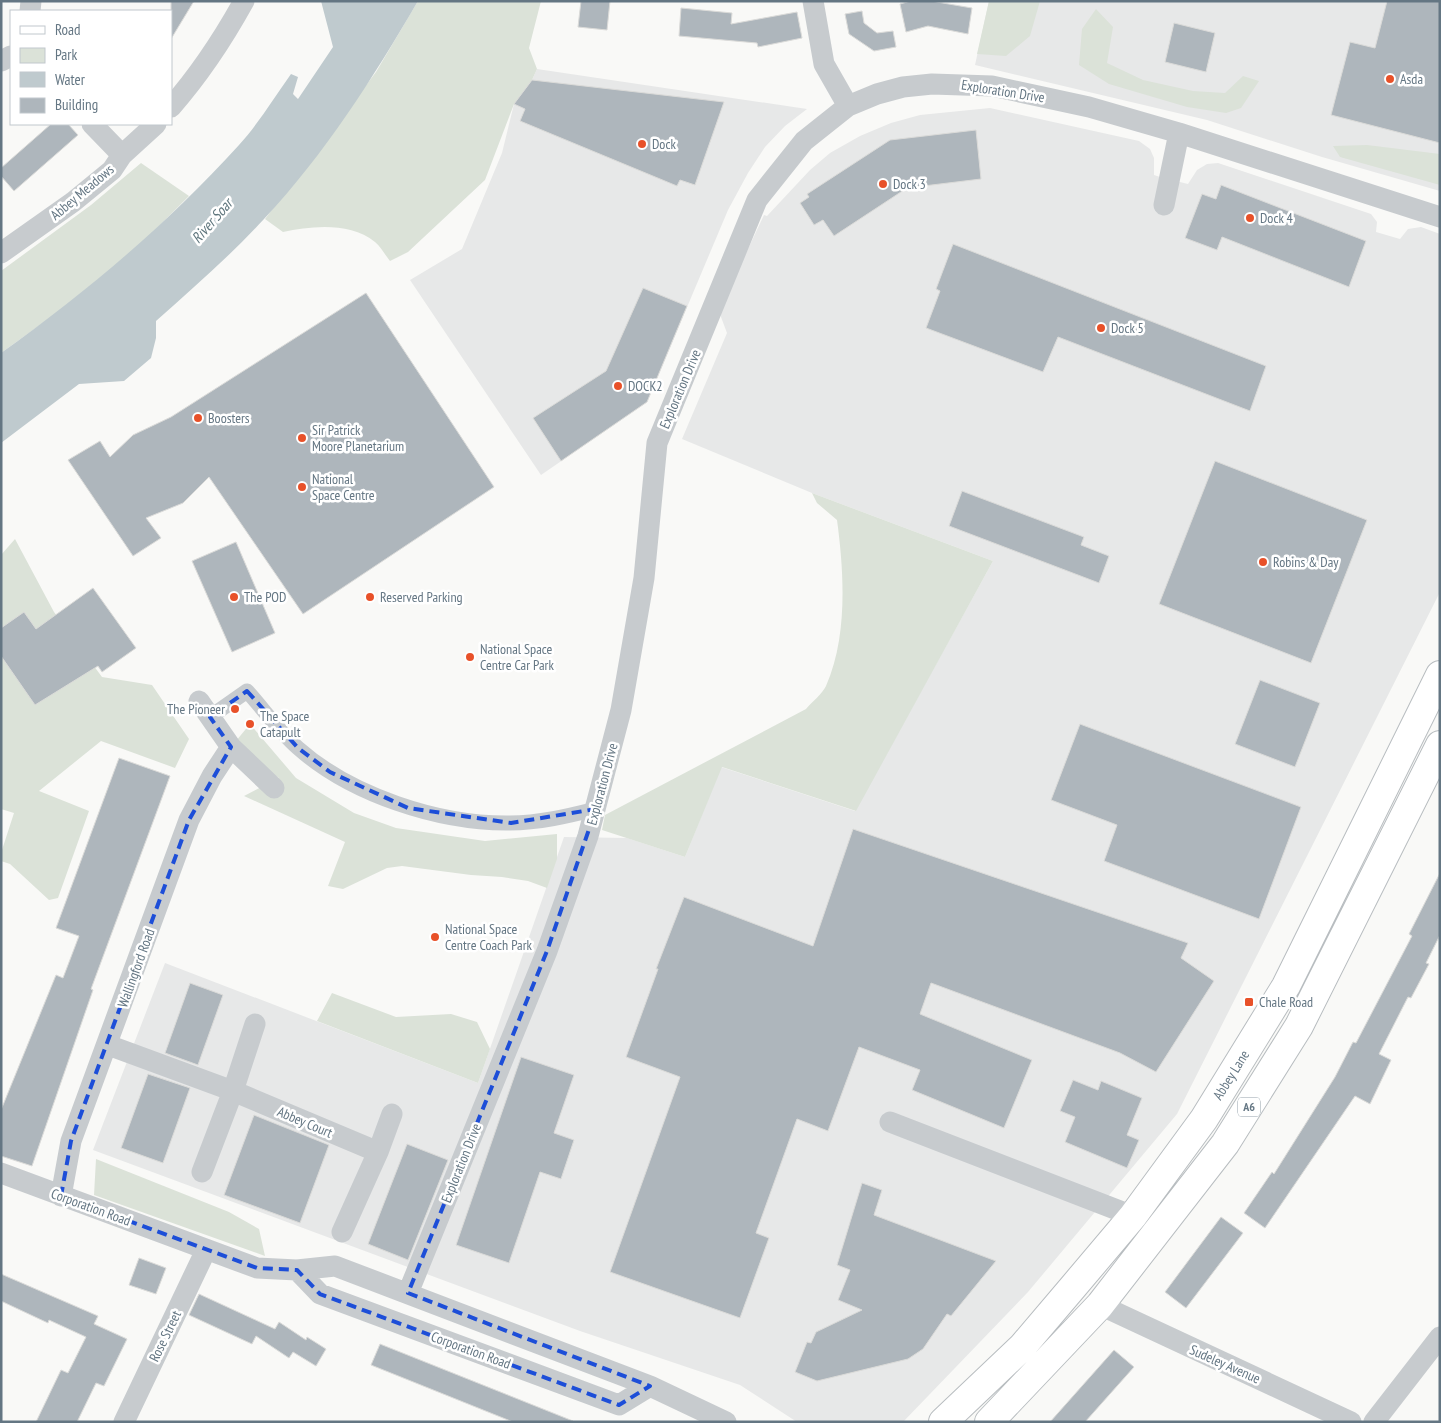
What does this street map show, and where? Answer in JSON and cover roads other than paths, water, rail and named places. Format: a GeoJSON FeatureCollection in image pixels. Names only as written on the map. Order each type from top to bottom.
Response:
{"type":"FeatureCollection","features":[{"type":"Feature","properties":{"kind":"main road","name":"Abbey Lane"},"geometry":{"type":"LineString","coordinates":[[944,1422],[1022,1346],[1134,1216],[1204,1118],[1286,986],[1440,675]]}},
{"type":"Feature","properties":{"kind":"main road","name":"A6"},"geometry":{"type":"LineString","coordinates":[[989,1422],[1100,1306],[1225,1144],[1300,1026],[1440,745]]}},
{"type":"Feature","properties":{"kind":"street"},"geometry":{"type":"LineString","coordinates":[[172,106],[191,86],[220,43],[244,1]]}},
{"type":"Feature","properties":{"kind":"street"},"geometry":{"type":"LineString","coordinates":[[813,1],[824,64],[848,106]]}},
{"type":"Feature","properties":{"kind":"street","name":"Exploration Drive"},"geometry":{"type":"LineString","coordinates":[[408,1293],[546,951],[596,809],[621,710],[644,578],[657,443],[757,200],[804,141],[848,106],[903,87],[962,84],[1024,92],[1089,107],[1179,132],[1440,217]]}},
{"type":"Feature","properties":{"kind":"street"},"geometry":{"type":"LineString","coordinates":[[93,125],[122,155]]}},
{"type":"Feature","properties":{"kind":"street","name":"Abbey Meadows"},"geometry":{"type":"LineString","coordinates":[[1,253],[74,202],[112,170],[122,155],[155,125]]}},
{"type":"Feature","properties":{"kind":"street"},"geometry":{"type":"LineString","coordinates":[[1164,205],[1179,132]]}},
{"type":"Feature","properties":{"kind":"street"},"geometry":{"type":"LineString","coordinates":[[274,788],[231,747],[204,709],[247,691],[298,748],[330,772],[408,808],[486,823],[511,823],[564,817],[596,809]]}},
{"type":"Feature","properties":{"kind":"street","name":"Wallingford Road"},"geometry":{"type":"LineString","coordinates":[[61,1196],[72,1141],[190,820],[212,776],[231,747]]}},
{"type":"Feature","properties":{"kind":"street"},"geometry":{"type":"LineString","coordinates":[[202,1172],[254,1024]]}},
{"type":"Feature","properties":{"kind":"street","name":"Abbey Court"},"geometry":{"type":"LineString","coordinates":[[108,1045],[232,1091],[378,1152]]}},
{"type":"Feature","properties":{"kind":"street"},"geometry":{"type":"LineString","coordinates":[[342,1232],[378,1152],[392,1114]]}},
{"type":"Feature","properties":{"kind":"street"},"geometry":{"type":"LineString","coordinates":[[890,1122],[1134,1216]]}},
{"type":"Feature","properties":{"kind":"street","name":"Corporation Road"},"geometry":{"type":"LineString","coordinates":[[1,1173],[257,1268],[297,1270],[335,1266],[650,1386],[726,1422]]}},
{"type":"Feature","properties":{"kind":"street","name":"Rose Street"},"geometry":{"type":"LineString","coordinates":[[124,1422],[206,1250]]}},
{"type":"Feature","properties":{"kind":"street","name":"Corporation Road"},"geometry":{"type":"LineString","coordinates":[[297,1270],[320,1294],[619,1405],[650,1386]]}},
{"type":"Feature","properties":{"kind":"street","name":"Sudeley Avenue"},"geometry":{"type":"LineString","coordinates":[[1100,1306],[1351,1422]]}},
{"type":"Feature","properties":{"kind":"street"},"geometry":{"type":"LineString","coordinates":[[1374,1422],[1440,1337]]}},
{"type":"Feature","properties":{"kind":"water","name":"River Soar"},"geometry":{"type":"Polygon","coordinates":[[[321,1],[418,1],[366,87],[328,142],[286,194],[238,246],[156,321],[156,338],[151,358],[124,381],[79,384],[1,443],[1,353],[96,281],[184,202],[246,137],[291,74],[298,77],[293,94],[298,99],[333,47],[321,1]]]}},
{"type":"Feature","properties":{"kind":"place","name":"Asda"},"geometry":{"type":"Point","coordinates":[1390,79]}},
{"type":"Feature","properties":{"kind":"place","name":"Dock"},"geometry":{"type":"Point","coordinates":[642,144]}},
{"type":"Feature","properties":{"kind":"place","name":"Dock 3"},"geometry":{"type":"Point","coordinates":[883,184]}},
{"type":"Feature","properties":{"kind":"place","name":"Dock 4"},"geometry":{"type":"Point","coordinates":[1250,218]}},
{"type":"Feature","properties":{"kind":"place","name":"Dock 5"},"geometry":{"type":"Point","coordinates":[1101,328]}},
{"type":"Feature","properties":{"kind":"place","name":"DOCK2"},"geometry":{"type":"Point","coordinates":[618,386]}},
{"type":"Feature","properties":{"kind":"place","name":"Boosters"},"geometry":{"type":"Point","coordinates":[198,418]}},
{"type":"Feature","properties":{"kind":"place","name":"Sir Patrick Moore Planetarium"},"geometry":{"type":"Point","coordinates":[302,438]}},
{"type":"Feature","properties":{"kind":"place","name":"National Space Centre"},"geometry":{"type":"Point","coordinates":[302,487]}},
{"type":"Feature","properties":{"kind":"place","name":"Robins & Day"},"geometry":{"type":"Point","coordinates":[1263,562]}},
{"type":"Feature","properties":{"kind":"place","name":"The POD"},"geometry":{"type":"Point","coordinates":[234,597]}},
{"type":"Feature","properties":{"kind":"place","name":"Reserved Parking"},"geometry":{"type":"Point","coordinates":[370,597]}},
{"type":"Feature","properties":{"kind":"place","name":"National Space Centre Car Park"},"geometry":{"type":"Point","coordinates":[470,657]}},
{"type":"Feature","properties":{"kind":"place","name":"The Pioneer"},"geometry":{"type":"Point","coordinates":[235,709]}},
{"type":"Feature","properties":{"kind":"place","name":"The Space Catapult"},"geometry":{"type":"Point","coordinates":[250,724]}},
{"type":"Feature","properties":{"kind":"place","name":"National Space Centre Coach Park"},"geometry":{"type":"Point","coordinates":[435,937]}},
{"type":"Feature","properties":{"kind":"place","name":"Chale Road"},"geometry":{"type":"Point","coordinates":[1249,1002]}}]}
